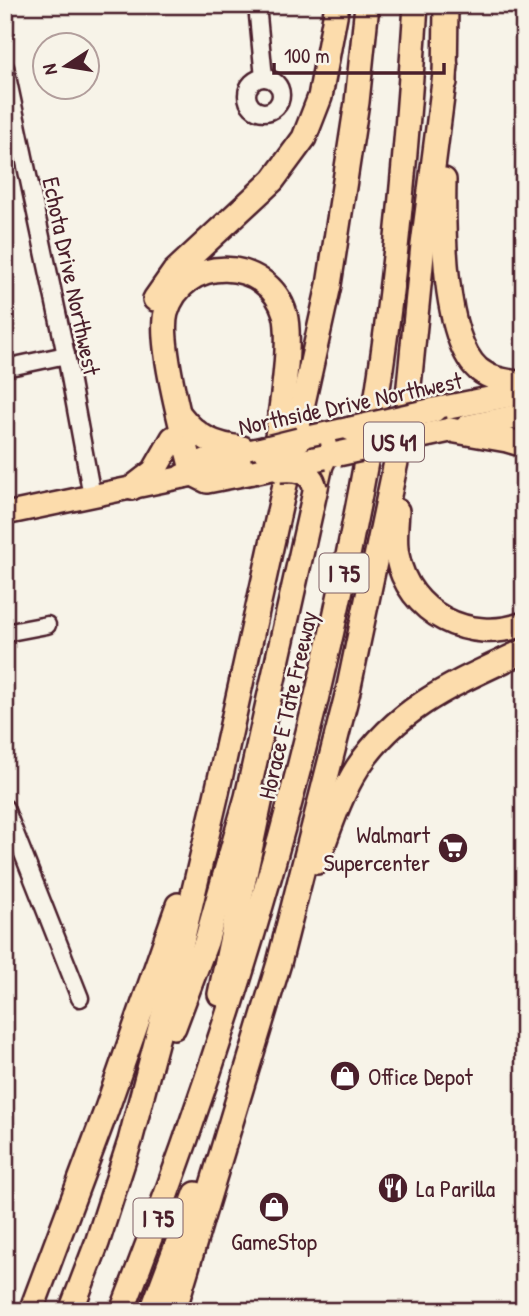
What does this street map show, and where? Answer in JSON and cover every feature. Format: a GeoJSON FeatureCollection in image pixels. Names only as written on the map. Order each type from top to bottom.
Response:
{"type":"FeatureCollection","features":[{"type":"Feature","properties":{"kind":"highway"},"geometry":{"type":"LineString","coordinates":[[188,475],[173,438],[150,338],[155,297],[174,272],[273,180],[304,138],[320,97],[337,5]]}},
{"type":"Feature","properties":{"kind":"highway","name":"Horace E Tate Freeway"},"geometry":{"type":"LineString","coordinates":[[71,1311],[97,1243],[130,1141],[174,975],[216,797],[329,285],[356,116],[367,5]]}},
{"type":"Feature","properties":{"kind":"highway","name":"Horace E Tate Freeway"},"geometry":{"type":"LineString","coordinates":[[122,1311],[152,1236],[251,943],[300,769],[337,609],[367,460],[384,346],[403,192],[416,5]]}},
{"type":"Feature","properties":{"kind":"highway"},"geometry":{"type":"LineString","coordinates":[[446,5],[444,222],[458,336],[462,348],[479,370],[491,377],[524,384]]}},
{"type":"Feature","properties":{"kind":"highway"},"geometry":{"type":"LineString","coordinates":[[446,66],[407,407],[395,538],[398,561],[415,595],[436,615],[463,628],[496,632],[524,625]]}},
{"type":"Feature","properties":{"kind":"highway"},"geometry":{"type":"LineString","coordinates":[[188,475],[166,343],[166,314],[171,302],[187,282],[208,272],[231,269],[252,274],[270,287],[279,300],[285,316],[286,357],[239,692]]}},
{"type":"Feature","properties":{"kind":"highway","name":"Northside Drive Northwest"},"geometry":{"type":"LineString","coordinates":[[188,475],[207,481],[247,459],[299,440],[524,392]]}},
{"type":"Feature","properties":{"kind":"highway"},"geometry":{"type":"LineString","coordinates":[[174,1311],[279,962],[348,691],[407,407]]}},
{"type":"Feature","properties":{"kind":"highway"},"geometry":{"type":"LineString","coordinates":[[180,415],[200,436],[247,459],[283,470],[303,471],[312,478],[315,488]]}},
{"type":"Feature","properties":{"kind":"highway","name":"Northside Drive Northwest"},"geometry":{"type":"LineString","coordinates":[[247,459],[331,460],[450,430],[524,415]]}},
{"type":"Feature","properties":{"kind":"highway"},"geometry":{"type":"LineString","coordinates":[[191,1124],[236,929],[252,805],[315,488],[351,429]]}},
{"type":"Feature","properties":{"kind":"highway"},"geometry":{"type":"LineString","coordinates":[[450,430],[524,445]]}},
{"type":"Feature","properties":{"kind":"highway"},"geometry":{"type":"LineString","coordinates":[[132,488],[154,471],[173,438]]}},
{"type":"Feature","properties":{"kind":"highway"},"geometry":{"type":"LineString","coordinates":[[299,440],[313,446],[331,460]]}},
{"type":"Feature","properties":{"kind":"highway"},"geometry":{"type":"LineString","coordinates":[[130,1141],[206,942],[252,805],[331,460]]}},
{"type":"Feature","properties":{"kind":"highway"},"geometry":{"type":"LineString","coordinates":[[279,962],[346,790],[357,768],[374,746],[401,717],[431,696],[524,651]]}},
{"type":"Feature","properties":{"kind":"highway"},"geometry":{"type":"LineString","coordinates":[[31,1311],[106,1111],[216,797]]}},
{"type":"Feature","properties":{"kind":"highway"},"geometry":{"type":"LineString","coordinates":[[152,1311],[264,1010]]}},
{"type":"Feature","properties":{"kind":"main road","name":"Northside Drive Northwest"},"geometry":{"type":"LineString","coordinates":[[5,514],[188,475]]}},
{"type":"Feature","properties":{"kind":"street"},"geometry":{"type":"LineString","coordinates":[[257,5],[264,78]]}},
{"type":"Feature","properties":{"kind":"street","name":"Echota Drive Northwest"},"geometry":{"type":"LineString","coordinates":[[5,66],[13,142],[66,355],[92,496]]}},
{"type":"Feature","properties":{"kind":"street"},"geometry":{"type":"LineString","coordinates":[[5,368],[66,355]]}},
{"type":"Feature","properties":{"kind":"street"},"geometry":{"type":"LineString","coordinates":[[5,633],[47,625]]}},
{"type":"Feature","properties":{"kind":"street"},"geometry":{"type":"LineString","coordinates":[[5,808],[80,998]]}},
{"type":"Feature","properties":{"kind":"place","name":"Walmart Supercenter"},"geometry":{"type":"Point","coordinates":[453,848]}},
{"type":"Feature","properties":{"kind":"place","name":"Office Depot"},"geometry":{"type":"Point","coordinates":[345,1076]}},
{"type":"Feature","properties":{"kind":"place","name":"La Parilla"},"geometry":{"type":"Point","coordinates":[393,1188]}},
{"type":"Feature","properties":{"kind":"place","name":"GameStop"},"geometry":{"type":"Point","coordinates":[274,1207]}}]}
